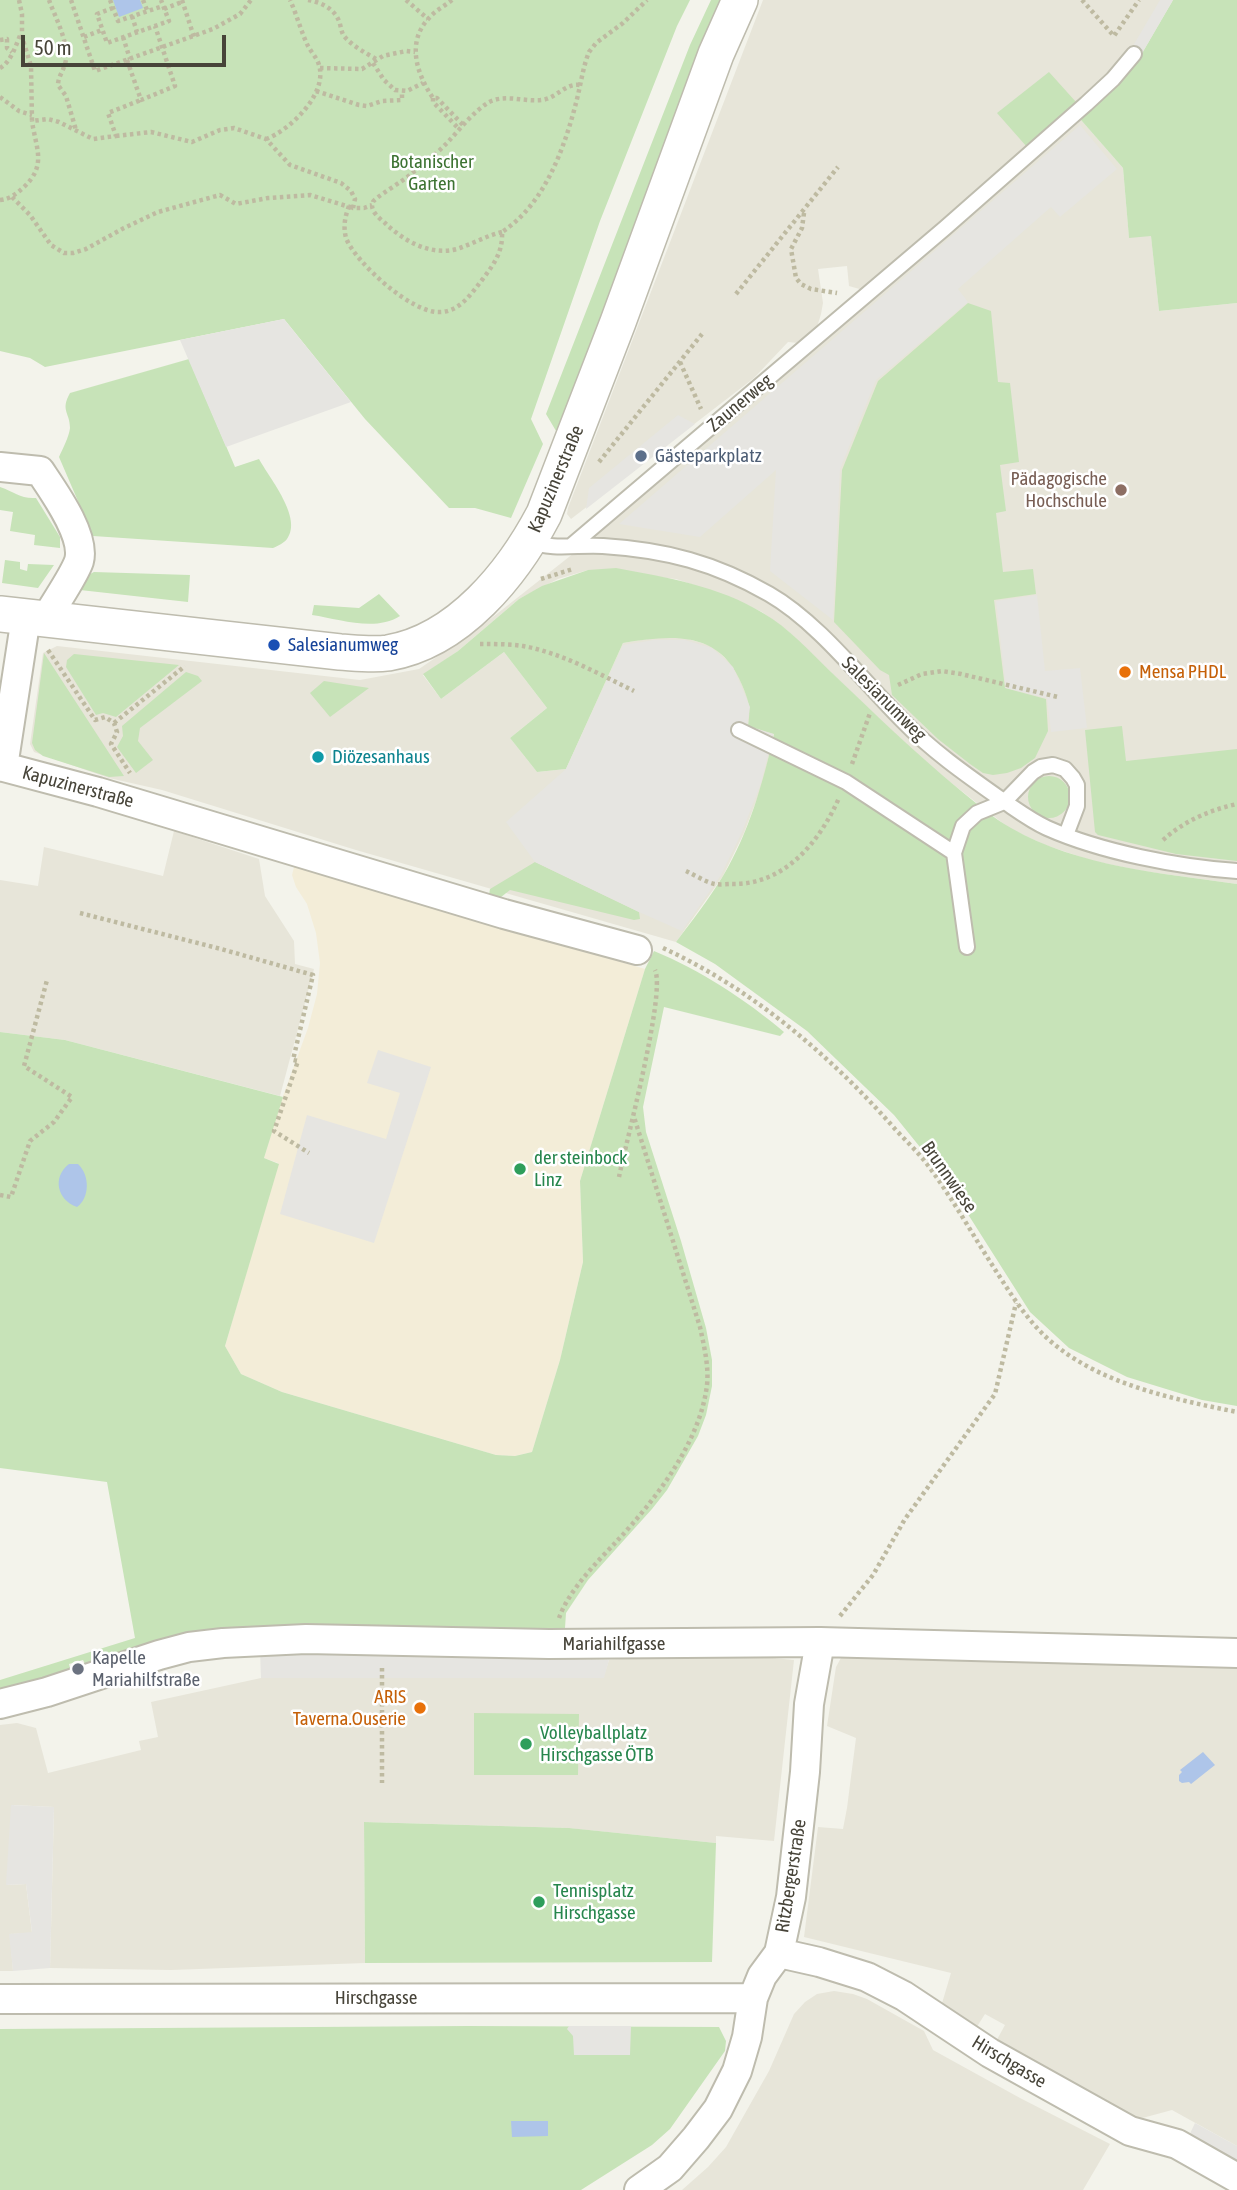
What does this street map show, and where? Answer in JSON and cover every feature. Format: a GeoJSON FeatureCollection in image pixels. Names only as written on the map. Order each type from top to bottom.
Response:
{"type":"FeatureCollection","features":[{"type":"Feature","properties":{"kind":"street","name":"Kapuzinerstraße"},"geometry":{"type":"LineString","coordinates":[[34,628],[340,652],[388,653],[418,645],[457,621],[502,579],[530,541],[555,487],[716,54],[740,0]]}},
{"type":"Feature","properties":{"kind":"street"},"geometry":{"type":"LineString","coordinates":[[0,467],[40,471],[58,499],[80,544],[80,559],[76,568],[34,628],[1,767]]}},
{"type":"Feature","properties":{"kind":"street","name":"Kapuzinerstraße"},"geometry":{"type":"LineString","coordinates":[[1,767],[98,792],[504,914],[637,950]]}},
{"type":"Feature","properties":{"kind":"street","name":"Mariahilfgasse"},"geometry":{"type":"LineString","coordinates":[[0,1704],[189,1647],[306,1639],[550,1644],[820,1642],[1237,1653]]}},
{"type":"Feature","properties":{"kind":"street","name":"Ritzbergerstraße"},"geometry":{"type":"LineString","coordinates":[[639,2190],[670,2168],[718,2109],[737,2071],[747,2037],[753,1998],[762,1976],[779,1954],[791,1897],[805,1772],[809,1704],[820,1642]]}},
{"type":"Feature","properties":{"kind":"street","name":"Hirschgasse"},"geometry":{"type":"LineString","coordinates":[[779,1954],[819,1962],[867,1977],[904,1996],[990,2053],[1130,2131],[1177,2144],[1237,2178]]}},
{"type":"Feature","properties":{"kind":"street","name":"Hirschgasse"},"geometry":{"type":"LineString","coordinates":[[0,1999],[753,1998]]}},
{"type":"Feature","properties":{"kind":"lane","name":"Zaunerweg"},"geometry":{"type":"LineString","coordinates":[[572,545],[945,228],[1086,104],[1113,79],[1134,54]]}},
{"type":"Feature","properties":{"kind":"lane","name":"Salesianumweg"},"geometry":{"type":"LineString","coordinates":[[530,541],[552,546],[643,550],[685,557],[724,571],[771,595],[803,617],[905,724],[939,753],[1024,816],[1066,835],[1149,858],[1195,868],[1237,872]]}},
{"type":"Feature","properties":{"kind":"lane"},"geometry":{"type":"LineString","coordinates":[[739,730],[846,782],[954,853]]}},
{"type":"Feature","properties":{"kind":"lane"},"geometry":{"type":"LineString","coordinates":[[967,947],[954,853],[963,826],[977,813],[1004,802],[1024,780],[1041,767],[1054,765],[1065,769],[1077,785],[1074,817],[1066,835]]}},
{"type":"Feature","properties":{"kind":"path"},"geometry":{"type":"LineString","coordinates":[[0,200],[12,197],[38,169],[39,156],[32,118],[31,66],[21,32],[22,14],[19,0]]}},
{"type":"Feature","properties":{"kind":"path"},"geometry":{"type":"LineString","coordinates":[[49,0],[66,49],[65,64],[58,85],[66,96],[77,131]]}},
{"type":"Feature","properties":{"kind":"path"},"geometry":{"type":"LineString","coordinates":[[71,0],[95,71],[223,25],[237,17],[251,0]]}},
{"type":"Feature","properties":{"kind":"path"},"geometry":{"type":"LineString","coordinates":[[110,0],[118,20],[182,1],[194,37]]}},
{"type":"Feature","properties":{"kind":"path"},"geometry":{"type":"LineString","coordinates":[[143,0],[146,10]]}},
{"type":"Feature","properties":{"kind":"path"},"geometry":{"type":"LineString","coordinates":[[266,139],[288,126],[306,108],[316,91],[320,68],[307,45],[290,0]]}},
{"type":"Feature","properties":{"kind":"path"},"geometry":{"type":"LineString","coordinates":[[308,0],[319,2],[338,17],[342,33],[374,61],[395,90],[407,91],[423,83]]}},
{"type":"Feature","properties":{"kind":"path"},"geometry":{"type":"LineString","coordinates":[[406,0],[428,19]]}},
{"type":"Feature","properties":{"kind":"path"},"geometry":{"type":"LineString","coordinates":[[452,0],[428,19],[415,52],[423,83],[433,102],[461,127]]}},
{"type":"Feature","properties":{"kind":"path"},"geometry":{"type":"LineString","coordinates":[[372,205],[381,220],[396,234],[409,242],[431,249],[453,249],[502,232],[521,217],[546,180],[570,127],[586,60],[592,47],[647,0]]}},
{"type":"Feature","properties":{"kind":"path"},"geometry":{"type":"LineString","coordinates":[[1082,0],[1114,36],[1139,0]]}},
{"type":"Feature","properties":{"kind":"path"},"geometry":{"type":"LineString","coordinates":[[113,8],[97,14],[107,43],[169,21],[163,5]]}},
{"type":"Feature","properties":{"kind":"path"},"geometry":{"type":"LineString","coordinates":[[131,16],[137,32]]}},
{"type":"Feature","properties":{"kind":"path"},"geometry":{"type":"LineString","coordinates":[[116,136],[108,113],[175,86],[155,26]]}},
{"type":"Feature","properties":{"kind":"path"},"geometry":{"type":"LineString","coordinates":[[83,37],[103,30]]}},
{"type":"Feature","properties":{"kind":"path"},"geometry":{"type":"LineString","coordinates":[[0,68],[6,64],[21,32]]}},
{"type":"Feature","properties":{"kind":"path"},"geometry":{"type":"LineString","coordinates":[[122,37],[141,100]]}},
{"type":"Feature","properties":{"kind":"path"},"geometry":{"type":"LineString","coordinates":[[0,40],[7,38],[7,48],[12,52]]}},
{"type":"Feature","properties":{"kind":"path"},"geometry":{"type":"LineString","coordinates":[[320,68],[357,70],[367,68],[374,61],[398,52],[415,52]]}},
{"type":"Feature","properties":{"kind":"path"},"geometry":{"type":"LineString","coordinates":[[12,197],[30,215],[51,245],[65,253],[86,249],[158,212],[220,195],[236,204],[310,195],[360,209],[372,205],[377,195],[393,189],[428,161],[483,106],[494,100],[545,100],[569,86],[580,85]]}},
{"type":"Feature","properties":{"kind":"path"},"geometry":{"type":"LineString","coordinates":[[316,91],[368,106],[382,101],[402,100],[402,91]]}},
{"type":"Feature","properties":{"kind":"path"},"geometry":{"type":"LineString","coordinates":[[0,97],[32,118],[48,120],[93,139],[151,132],[192,142],[220,130],[234,128],[266,139],[290,164],[347,187],[355,199],[345,219],[345,235],[356,253],[400,297],[431,312],[451,309],[470,296],[498,258],[502,232]]}},
{"type":"Feature","properties":{"kind":"path"},"geometry":{"type":"LineString","coordinates":[[736,293],[838,167]]}},
{"type":"Feature","properties":{"kind":"path"},"geometry":{"type":"LineString","coordinates":[[804,210],[802,228],[791,249],[796,278],[811,289],[870,292]]}},
{"type":"Feature","properties":{"kind":"path"},"geometry":{"type":"LineString","coordinates":[[596,466],[702,334]]}},
{"type":"Feature","properties":{"kind":"path"},"geometry":{"type":"LineString","coordinates":[[680,362],[710,429]]}},
{"type":"Feature","properties":{"kind":"path"},"geometry":{"type":"LineString","coordinates":[[532,584],[577,568]]}},
{"type":"Feature","properties":{"kind":"path"},"geometry":{"type":"LineString","coordinates":[[34,628],[41,653]]}},
{"type":"Feature","properties":{"kind":"path"},"geometry":{"type":"LineString","coordinates":[[34,628],[95,720],[105,717],[114,723],[117,732],[111,744],[133,777]]}},
{"type":"Feature","properties":{"kind":"path"},"geometry":{"type":"LineString","coordinates":[[471,644],[534,648],[593,671],[634,691]]}},
{"type":"Feature","properties":{"kind":"path"},"geometry":{"type":"LineString","coordinates":[[114,723],[194,660]]}},
{"type":"Feature","properties":{"kind":"path"},"geometry":{"type":"LineString","coordinates":[[686,870],[715,884],[741,884],[773,876],[792,865],[826,824],[846,782],[870,711],[880,698],[898,685],[922,674],[942,671],[1058,697]]}},
{"type":"Feature","properties":{"kind":"path"},"geometry":{"type":"LineString","coordinates":[[1149,858],[1153,849],[1190,821],[1237,804]]}},
{"type":"Feature","properties":{"kind":"path"},"geometry":{"type":"LineString","coordinates":[[80,913],[232,951],[313,975],[293,1059],[298,1061],[274,1131],[309,1153]]}},
{"type":"Feature","properties":{"kind":"path","name":"Brunnwiese"},"geometry":{"type":"LineString","coordinates":[[637,950],[661,947],[728,982],[805,1040],[865,1095],[929,1167],[1016,1303],[1039,1331],[1059,1349],[1118,1380],[1160,1395],[1237,1412]]}},
{"type":"Feature","properties":{"kind":"path"},"geometry":{"type":"LineString","coordinates":[[620,1177],[656,1008],[659,977],[654,967],[637,950]]}},
{"type":"Feature","properties":{"kind":"path"},"geometry":{"type":"LineString","coordinates":[[0,1195],[11,1198],[30,1140],[54,1122],[72,1097],[24,1066],[47,980]]}},
{"type":"Feature","properties":{"kind":"path"},"geometry":{"type":"LineString","coordinates":[[550,1644],[561,1612],[582,1580],[642,1514],[677,1464],[690,1440],[707,1386],[701,1327],[633,1112]]}},
{"type":"Feature","properties":{"kind":"path"},"geometry":{"type":"LineString","coordinates":[[820,1642],[873,1575],[905,1518],[995,1394],[1016,1303]]}},
{"type":"Feature","properties":{"kind":"path"},"geometry":{"type":"LineString","coordinates":[[382,1641],[382,1783]]}},
{"type":"Feature","properties":{"kind":"shaded area"},"geometry":{"type":"Polygon","coordinates":[[[763,0],[1173,0],[1141,55],[1064,111],[964,206],[863,290],[849,286],[847,266],[818,269],[823,303],[817,327],[798,343],[788,342],[754,378],[571,519],[567,514],[568,508],[763,0]]]}},
{"type":"Feature","properties":{"kind":"shaded area"},"geometry":{"type":"Polygon","coordinates":[[[1160,0],[1173,0],[1141,55],[1130,51],[1160,0]]]}},
{"type":"Feature","properties":{"kind":"shaded area"},"geometry":{"type":"Polygon","coordinates":[[[1081,120],[1123,168],[1129,237],[1151,235],[1159,311],[1237,303],[1237,884],[1142,871],[1093,861],[1045,845],[1009,828],[923,761],[788,631],[762,612],[732,598],[676,579],[588,570],[558,579],[519,599],[458,651],[423,675],[441,699],[504,652],[547,708],[510,738],[537,772],[566,769],[623,643],[653,638],[685,638],[712,646],[735,667],[751,707],[748,726],[774,733],[763,783],[744,833],[723,876],[676,942],[356,850],[162,790],[109,778],[34,752],[30,744],[43,653],[57,646],[360,680],[419,669],[479,628],[593,538],[1081,120]]]}},
{"type":"Feature","properties":{"kind":"shaded area"},"geometry":{"type":"Polygon","coordinates":[[[1080,125],[1117,169],[1060,217],[1051,207],[958,289],[968,302],[876,380],[840,469],[833,620],[770,571],[776,470],[700,537],[619,524],[1080,125]]]}},
{"type":"Feature","properties":{"kind":"shaded area"},"geometry":{"type":"Polygon","coordinates":[[[284,319],[351,402],[226,447],[180,340],[284,319]]]}},
{"type":"Feature","properties":{"kind":"shaded area","name":"Gästeparkplatz"},"geometry":{"type":"Polygon","coordinates":[[[678,415],[695,424],[586,509],[589,488],[678,415]]]}},
{"type":"Feature","properties":{"kind":"shaded area"},"geometry":{"type":"Polygon","coordinates":[[[1037,595],[1045,671],[1080,668],[1087,728],[1051,732],[1047,698],[1006,688],[996,601],[1037,595]]]}},
{"type":"Feature","properties":{"kind":"shaded area"},"geometry":{"type":"Polygon","coordinates":[[[654,640],[685,640],[712,648],[733,667],[750,707],[747,726],[773,734],[761,783],[742,832],[721,875],[682,931],[535,862],[506,822],[566,769],[623,645],[654,640]]]}},
{"type":"Feature","properties":{"kind":"shaded area"},"geometry":{"type":"Polygon","coordinates":[[[174,831],[259,859],[265,896],[294,941],[295,964],[314,969],[280,1096],[65,1040],[0,1032],[0,880],[38,886],[44,847],[163,876],[174,831]]]}},
{"type":"Feature","properties":{"kind":"shaded area"},"geometry":{"type":"Polygon","coordinates":[[[295,863],[645,969],[580,1181],[583,1262],[560,1360],[532,1452],[515,1456],[496,1455],[282,1392],[241,1374],[225,1346],[278,1163],[264,1158],[317,994],[320,963],[316,933],[307,904],[292,875],[295,863]]]}},
{"type":"Feature","properties":{"kind":"shaded area"},"geometry":{"type":"Polygon","coordinates":[[[378,1050],[431,1067],[374,1243],[280,1214],[307,1115],[386,1139],[400,1093],[367,1083],[378,1050]]]}},
{"type":"Feature","properties":{"kind":"shaded area"},"geometry":{"type":"Polygon","coordinates":[[[260,1650],[609,1660],[604,1678],[261,1678],[260,1650]]]}},
{"type":"Feature","properties":{"kind":"shaded area"},"geometry":{"type":"Polygon","coordinates":[[[710,1652],[794,1660],[774,1841],[716,1836],[716,1843],[568,1828],[364,1822],[365,1963],[171,1970],[50,1968],[54,1807],[12,1805],[7,1885],[26,1884],[32,1933],[10,1934],[13,1971],[0,1971],[0,1725],[17,1723],[36,1728],[48,1773],[141,1750],[139,1741],[158,1737],[151,1702],[261,1678],[603,1678],[609,1660],[710,1652]]]}},
{"type":"Feature","properties":{"kind":"shaded area"},"geometry":{"type":"Polygon","coordinates":[[[842,1656],[1237,1663],[1237,2146],[1172,2110],[1135,2120],[994,2045],[1005,2025],[985,2014],[973,2033],[940,2010],[951,1973],[804,1937],[818,1827],[843,1829],[847,1808],[856,1738],[827,1726],[836,1667],[842,1656]]]}},
{"type":"Feature","properties":{"kind":"shaded area"},"geometry":{"type":"Polygon","coordinates":[[[11,1805],[54,1807],[50,1968],[13,1971],[9,1934],[32,1932],[26,1884],[6,1885],[11,1805]]]}},
{"type":"Feature","properties":{"kind":"shaded area"},"geometry":{"type":"Polygon","coordinates":[[[834,1991],[867,1999],[924,2031],[933,2050],[1110,2144],[1083,2190],[682,2190],[726,2147],[769,2071],[794,2014],[817,1994],[834,1991]]]}},
{"type":"Feature","properties":{"kind":"shaded area"},"geometry":{"type":"Polygon","coordinates":[[[569,2026],[631,2026],[630,2055],[574,2055],[573,2036],[567,2029],[569,2026]]]}},
{"type":"Feature","properties":{"kind":"shaded area"},"geometry":{"type":"Polygon","coordinates":[[[1195,2123],[1237,2146],[1237,2171],[1186,2142],[1195,2123]]]}},
{"type":"Feature","properties":{"kind":"green space","name":"Botanischer Garten"},"geometry":{"type":"Polygon","coordinates":[[[0,0],[690,0],[677,26],[600,221],[531,419],[543,444],[511,518],[475,508],[449,508],[365,419],[284,319],[45,367],[30,358],[0,351],[0,0]]]}},
{"type":"Feature","properties":{"kind":"green space"},"geometry":{"type":"Polygon","coordinates":[[[711,0],[724,0],[559,436],[546,414],[690,45],[711,0]]]}},
{"type":"Feature","properties":{"kind":"green space"},"geometry":{"type":"Polygon","coordinates":[[[1173,0],[1237,0],[1237,303],[1159,311],[1151,236],[1129,238],[1123,168],[1081,120],[1141,55],[1173,0]]]}},
{"type":"Feature","properties":{"kind":"green space"},"geometry":{"type":"Polygon","coordinates":[[[1049,72],[1076,102],[1027,147],[997,113],[1049,72]]]}},
{"type":"Feature","properties":{"kind":"green space"},"geometry":{"type":"Polygon","coordinates":[[[968,303],[991,311],[998,382],[1010,383],[1019,462],[1000,465],[1006,511],[996,513],[1003,572],[1033,569],[1036,594],[994,600],[1005,688],[1046,699],[1048,731],[1035,758],[1021,768],[993,775],[983,773],[938,739],[892,695],[889,675],[880,670],[834,622],[842,470],[878,381],[968,303]]]}},
{"type":"Feature","properties":{"kind":"green space"},"geometry":{"type":"Polygon","coordinates":[[[189,359],[235,467],[259,459],[288,510],[291,530],[286,540],[273,548],[93,536],[59,457],[70,428],[66,408],[70,393],[189,359]]]}},
{"type":"Feature","properties":{"kind":"green space"},"geometry":{"type":"Polygon","coordinates":[[[0,487],[22,496],[36,498],[60,537],[60,548],[34,545],[35,535],[10,531],[13,512],[0,510],[0,487]]]}},
{"type":"Feature","properties":{"kind":"green space"},"geometry":{"type":"Polygon","coordinates":[[[5,560],[20,562],[20,569],[27,571],[28,564],[54,565],[38,588],[2,583],[5,560]]]}},
{"type":"Feature","properties":{"kind":"green space"},"geometry":{"type":"Polygon","coordinates":[[[616,568],[710,589],[746,604],[772,619],[798,640],[927,762],[1011,828],[1065,852],[1093,860],[1150,872],[1237,884],[1237,1406],[1202,1400],[1127,1377],[1069,1348],[1030,1312],[945,1178],[894,1115],[807,1031],[715,964],[676,942],[718,885],[732,859],[748,825],[774,734],[748,726],[749,709],[742,685],[733,667],[721,654],[708,645],[676,638],[623,643],[566,769],[537,772],[510,738],[547,708],[504,652],[441,699],[423,674],[458,651],[519,599],[542,586],[588,570],[616,568]]]}},
{"type":"Feature","properties":{"kind":"green space"},"geometry":{"type":"Polygon","coordinates":[[[94,572],[190,575],[188,602],[80,590],[79,586],[84,577],[94,572]]]}},
{"type":"Feature","properties":{"kind":"green space"},"geometry":{"type":"Polygon","coordinates":[[[379,594],[400,616],[390,621],[368,624],[312,615],[314,605],[359,608],[379,594]]]}},
{"type":"Feature","properties":{"kind":"green space"},"geometry":{"type":"Polygon","coordinates":[[[44,653],[124,776],[109,777],[43,756],[35,750],[32,743],[44,653]]]}},
{"type":"Feature","properties":{"kind":"green space"},"geometry":{"type":"Polygon","coordinates":[[[74,654],[179,665],[116,717],[103,713],[96,715],[66,667],[67,660],[74,654]]]}},
{"type":"Feature","properties":{"kind":"green space"},"geometry":{"type":"Polygon","coordinates":[[[186,672],[198,676],[202,681],[140,728],[138,741],[153,760],[136,773],[117,747],[123,736],[122,726],[186,672]]]}},
{"type":"Feature","properties":{"kind":"green space"},"geometry":{"type":"Polygon","coordinates":[[[324,681],[369,688],[330,717],[310,693],[324,681]]]}},
{"type":"Feature","properties":{"kind":"green space"},"geometry":{"type":"Polygon","coordinates":[[[1122,726],[1126,761],[1237,749],[1237,861],[1176,854],[1098,835],[1095,832],[1085,730],[1122,726]]]}},
{"type":"Feature","properties":{"kind":"green space"},"geometry":{"type":"Polygon","coordinates":[[[1049,776],[1064,782],[1070,797],[1064,812],[1049,818],[1034,812],[1028,797],[1034,782],[1049,776]]]}},
{"type":"Feature","properties":{"kind":"green space"},"geometry":{"type":"Polygon","coordinates":[[[535,862],[639,912],[640,919],[634,920],[510,890],[496,901],[489,895],[490,889],[535,862]]]}},
{"type":"Feature","properties":{"kind":"green space"},"geometry":{"type":"Polygon","coordinates":[[[654,951],[722,986],[784,1032],[780,1036],[664,1007],[643,1107],[646,1132],[706,1328],[712,1360],[712,1386],[698,1436],[667,1490],[588,1580],[566,1613],[565,1628],[849,1628],[1009,1634],[653,1636],[347,1629],[88,1670],[83,1660],[69,1664],[72,1676],[0,1697],[0,1680],[135,1638],[107,1482],[0,1468],[0,1032],[65,1040],[283,1097],[264,1158],[279,1164],[225,1346],[241,1374],[282,1392],[496,1455],[515,1456],[532,1452],[560,1360],[583,1262],[580,1181],[645,969],[654,951]]]}},
{"type":"Feature","properties":{"kind":"green space","name":"Volleyballplatz Hirschgasse ÖTB"},"geometry":{"type":"Polygon","coordinates":[[[474,1713],[579,1714],[578,1775],[474,1775],[474,1713]]]}},
{"type":"Feature","properties":{"kind":"green space","name":"Tennisplatz Hirschgasse"},"geometry":{"type":"Polygon","coordinates":[[[364,1822],[569,1828],[716,1843],[712,1962],[365,1963],[364,1822]]]}},
{"type":"Feature","properties":{"kind":"green space"},"geometry":{"type":"Polygon","coordinates":[[[719,2027],[726,2041],[725,2051],[670,2129],[652,2145],[581,2190],[0,2190],[0,2029],[719,2027]]]}},
{"type":"Feature","properties":{"kind":"water"},"geometry":{"type":"Polygon","coordinates":[[[113,0],[140,0],[143,8],[119,17],[113,0]]]}},
{"type":"Feature","properties":{"kind":"water"},"geometry":{"type":"Polygon","coordinates":[[[69,1164],[78,1164],[85,1174],[86,1192],[77,1207],[65,1199],[59,1188],[60,1175],[69,1164]]]}},
{"type":"Feature","properties":{"kind":"water"},"geometry":{"type":"Polygon","coordinates":[[[1203,1752],[1215,1765],[1191,1784],[1179,1781],[1182,1772],[1180,1770],[1203,1752]]]}},
{"type":"Feature","properties":{"kind":"water"},"geometry":{"type":"Polygon","coordinates":[[[511,2121],[548,2121],[548,2136],[512,2137],[511,2121]]]}},
{"type":"Feature","properties":{"kind":"place","name":"Gästeparkplatz"},"geometry":{"type":"Point","coordinates":[641,456]}},
{"type":"Feature","properties":{"kind":"place","name":"Pädagogische Hochschule"},"geometry":{"type":"Point","coordinates":[1121,490]}},
{"type":"Feature","properties":{"kind":"place","name":"Salesianumweg"},"geometry":{"type":"Point","coordinates":[274,645]}},
{"type":"Feature","properties":{"kind":"place","name":"Mensa PHDL"},"geometry":{"type":"Point","coordinates":[1125,672]}},
{"type":"Feature","properties":{"kind":"place","name":"Diözesanhaus"},"geometry":{"type":"Point","coordinates":[318,757]}},
{"type":"Feature","properties":{"kind":"place","name":"der steinbock Linz"},"geometry":{"type":"Point","coordinates":[520,1169]}},
{"type":"Feature","properties":{"kind":"place","name":"Kapelle Mariahilfstraße"},"geometry":{"type":"Point","coordinates":[78,1669]}},
{"type":"Feature","properties":{"kind":"place","name":"ARIS Taverna.Ouserie"},"geometry":{"type":"Point","coordinates":[420,1708]}},
{"type":"Feature","properties":{"kind":"place","name":"Volleyballplatz Hirschgasse ÖTB"},"geometry":{"type":"Point","coordinates":[526,1744]}},
{"type":"Feature","properties":{"kind":"place","name":"Tennisplatz Hirschgasse"},"geometry":{"type":"Point","coordinates":[539,1902]}}]}
